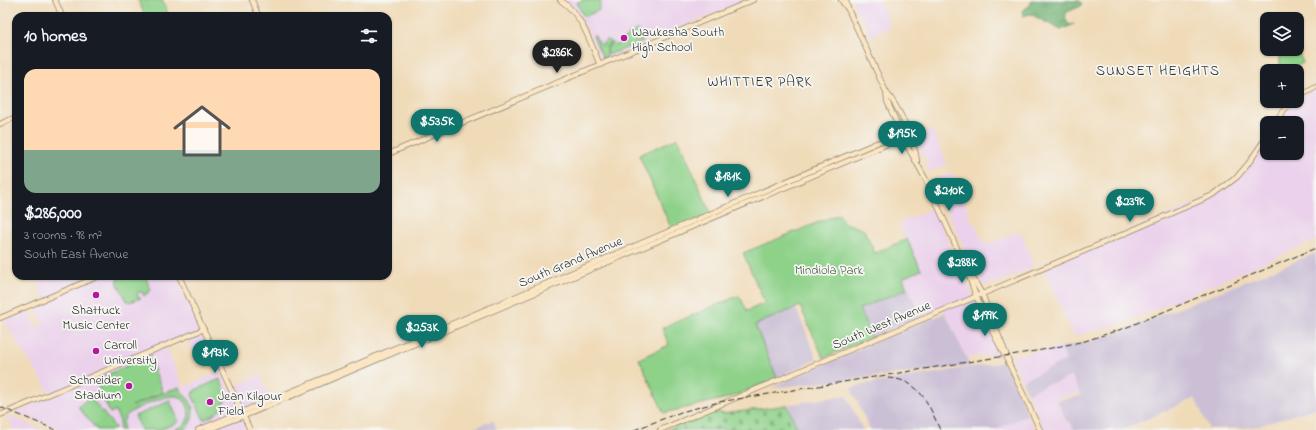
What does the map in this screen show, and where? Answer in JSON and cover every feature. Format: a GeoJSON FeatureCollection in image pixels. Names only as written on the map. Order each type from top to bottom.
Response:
{"type":"FeatureCollection","features":[{"type":"Feature","properties":{"kind":"street"},"geometry":{"type":"LineString","coordinates":[[55,0],[60,12]]}},
{"type":"Feature","properties":{"kind":"street"},"geometry":{"type":"LineString","coordinates":[[252,0],[256,12]]}},
{"type":"Feature","properties":{"kind":"street"},"geometry":{"type":"LineString","coordinates":[[560,0],[568,5],[576,15],[600,65]]}},
{"type":"Feature","properties":{"kind":"street"},"geometry":{"type":"LineString","coordinates":[[392,152],[753,0]]}},
{"type":"Feature","properties":{"kind":"street"},"geometry":{"type":"LineString","coordinates":[[841,0],[848,9]]}},
{"type":"Feature","properties":{"kind":"street"},"geometry":{"type":"LineString","coordinates":[[846,0],[848,9],[886,92],[892,99],[907,130],[915,149],[918,163]]}},
{"type":"Feature","properties":{"kind":"street"},"geometry":{"type":"LineString","coordinates":[[1304,94],[1316,87]]}},
{"type":"Feature","properties":{"kind":"street"},"geometry":{"type":"LineString","coordinates":[[886,92],[887,101],[902,135],[910,152],[918,163],[966,268],[976,296],[994,336],[1011,368],[1040,430]]}},
{"type":"Feature","properties":{"kind":"street"},"geometry":{"type":"LineString","coordinates":[[1280,116],[1286,108]]}},
{"type":"Feature","properties":{"kind":"street"},"geometry":{"type":"LineString","coordinates":[[0,124],[12,119]]}},
{"type":"Feature","properties":{"kind":"street","name":"South Grand Avenue"},"geometry":{"type":"LineString","coordinates":[[243,414],[902,135],[907,130]]}},
{"type":"Feature","properties":{"kind":"street","name":"South Grand Avenue"},"geometry":{"type":"LineString","coordinates":[[902,135],[909,135]]}},
{"type":"Feature","properties":{"kind":"street","name":"South West Avenue"},"geometry":{"type":"LineString","coordinates":[[660,430],[1214,195],[1237,178],[1260,146]]}},
{"type":"Feature","properties":{"kind":"street"},"geometry":{"type":"LineString","coordinates":[[966,268],[972,275],[982,294],[1011,368]]}},
{"type":"Feature","properties":{"kind":"street"},"geometry":{"type":"LineString","coordinates":[[0,318],[90,280]]}},
{"type":"Feature","properties":{"kind":"street"},"geometry":{"type":"LineString","coordinates":[[181,280],[250,430]]}},
{"type":"Feature","properties":{"kind":"street"},"geometry":{"type":"LineString","coordinates":[[0,415],[204,329]]}},
{"type":"Feature","properties":{"kind":"street"},"geometry":{"type":"LineString","coordinates":[[198,430],[243,414]]}},
{"type":"Feature","properties":{"kind":"street"},"geometry":{"type":"LineString","coordinates":[[207,430],[243,414]]}},
{"type":"Feature","properties":{"kind":"shaded area","name":"Waukesha South High School"},"geometry":{"type":"Polygon","coordinates":[[[564,0],[747,0],[602,61],[580,15],[564,0]]]}},
{"type":"Feature","properties":{"kind":"shaded area"},"geometry":{"type":"Polygon","coordinates":[[[852,0],[879,0],[891,26],[870,36],[861,14],[858,15],[852,0]]]}},
{"type":"Feature","properties":{"kind":"shaded area"},"geometry":{"type":"Polygon","coordinates":[[[1316,87],[1316,240],[1133,319],[1074,336],[1044,268],[1207,198],[1231,183],[1260,145],[1260,160],[1304,160],[1304,116],[1281,116],[1287,108],[1304,108],[1304,94],[1316,87]]]}},
{"type":"Feature","properties":{"kind":"shaded area"},"geometry":{"type":"Polygon","coordinates":[[[932,130],[947,164],[932,171],[929,170],[925,161],[927,160],[924,154],[922,155],[915,137],[932,130]]]}},
{"type":"Feature","properties":{"kind":"shaded area"},"geometry":{"type":"Polygon","coordinates":[[[950,173],[952,174],[973,224],[976,225],[984,244],[989,244],[1017,232],[1021,233],[1033,262],[1031,263],[1033,268],[994,284],[982,285],[977,268],[973,267],[935,183],[937,179],[950,173]]]}},
{"type":"Feature","properties":{"kind":"shaded area"},"geometry":{"type":"Polygon","coordinates":[[[933,208],[1000,353],[966,358],[943,308],[921,316],[908,288],[907,289],[902,278],[921,270],[899,223],[933,208]]]}},
{"type":"Feature","properties":{"kind":"shaded area"},"geometry":{"type":"Polygon","coordinates":[[[1316,253],[1316,408],[1258,426],[1209,429],[1195,398],[1122,430],[1074,430],[1070,421],[1067,422],[1057,400],[1081,396],[1072,376],[1056,383],[1047,384],[1028,393],[1022,381],[1066,360],[1061,347],[1088,342],[1120,332],[1316,253]]]}},
{"type":"Feature","properties":{"kind":"shaded area","name":"Carroll University"},"geometry":{"type":"Polygon","coordinates":[[[46,280],[178,280],[210,348],[195,354],[186,335],[165,344],[183,387],[221,371],[229,389],[260,375],[270,399],[238,410],[247,430],[63,430],[15,412],[52,396],[3,320],[28,309],[36,328],[43,325],[35,306],[45,301],[38,284],[46,280]]]}},
{"type":"Feature","properties":{"kind":"shaded area"},"geometry":{"type":"Polygon","coordinates":[[[908,288],[921,316],[872,337],[859,309],[908,288]]]}},
{"type":"Feature","properties":{"kind":"shaded area"},"geometry":{"type":"Polygon","coordinates":[[[796,308],[817,359],[777,378],[755,325],[796,308]]]}},
{"type":"Feature","properties":{"kind":"shaded area"},"geometry":{"type":"Polygon","coordinates":[[[945,313],[970,366],[770,388],[875,342],[945,313]]]}},
{"type":"Feature","properties":{"kind":"shaded area"},"geometry":{"type":"Polygon","coordinates":[[[1061,347],[1066,360],[1022,381],[1011,356],[1061,347]]]}},
{"type":"Feature","properties":{"kind":"shaded area"},"geometry":{"type":"Polygon","coordinates":[[[1004,362],[1028,415],[994,430],[870,430],[851,388],[866,384],[1004,362]]]}},
{"type":"Feature","properties":{"kind":"shaded area"},"geometry":{"type":"Polygon","coordinates":[[[1072,376],[1080,393],[1056,398],[1066,422],[1070,421],[1074,430],[1044,430],[1028,393],[1047,384],[1056,383],[1072,376]]]}},
{"type":"Feature","properties":{"kind":"shaded area"},"geometry":{"type":"Polygon","coordinates":[[[846,395],[863,430],[798,430],[787,405],[846,395]]]}},
{"type":"Feature","properties":{"kind":"shaded area"},"geometry":{"type":"Polygon","coordinates":[[[8,415],[44,430],[14,430],[5,416],[8,415]]]}},
{"type":"Feature","properties":{"kind":"shaded area"},"geometry":{"type":"Polygon","coordinates":[[[1028,415],[1035,430],[994,430],[1028,415]]]}},
{"type":"Feature","properties":{"kind":"shaded area"},"geometry":{"type":"Polygon","coordinates":[[[493,420],[497,430],[470,430],[493,420]]]}},
{"type":"Feature","properties":{"kind":"green space"},"geometry":{"type":"Polygon","coordinates":[[[138,0],[162,0],[167,12],[143,12],[138,0]]]}},
{"type":"Feature","properties":{"kind":"green space"},"geometry":{"type":"Polygon","coordinates":[[[583,0],[601,0],[599,10],[584,17],[577,3],[583,0]]]}},
{"type":"Feature","properties":{"kind":"green space"},"geometry":{"type":"Polygon","coordinates":[[[1032,0],[1080,1],[1082,4],[1066,14],[1067,22],[1070,25],[1074,24],[1063,29],[1059,29],[1030,14],[1023,16],[1022,11],[1029,6],[1032,0]]]}},
{"type":"Feature","properties":{"kind":"green space"},"geometry":{"type":"Polygon","coordinates":[[[637,30],[639,31],[643,42],[608,55],[607,49],[610,45],[613,43],[616,46],[624,40],[624,38],[629,37],[628,35],[637,30]]]}},
{"type":"Feature","properties":{"kind":"green space"},"geometry":{"type":"Polygon","coordinates":[[[594,35],[601,45],[607,40],[611,42],[607,48],[607,57],[603,58],[593,36],[594,35]]]}},
{"type":"Feature","properties":{"kind":"green space"},"geometry":{"type":"Polygon","coordinates":[[[1280,56],[1300,56],[1303,63],[1301,64],[1280,64],[1280,56]]]}},
{"type":"Feature","properties":{"kind":"green space"},"geometry":{"type":"Polygon","coordinates":[[[678,138],[711,214],[672,230],[639,155],[678,138]]]}},
{"type":"Feature","properties":{"kind":"green space","name":"Mindiola Park"},"geometry":{"type":"Polygon","coordinates":[[[839,214],[843,222],[864,230],[875,253],[907,239],[921,270],[903,278],[907,289],[859,309],[872,337],[823,357],[800,306],[755,325],[777,378],[731,397],[664,413],[639,359],[669,345],[662,328],[738,296],[747,311],[765,303],[743,253],[839,214]]]}},
{"type":"Feature","properties":{"kind":"green space"},"geometry":{"type":"Polygon","coordinates":[[[118,280],[147,280],[151,290],[144,296],[142,292],[138,292],[137,296],[141,298],[130,302],[127,301],[118,280]]]}},
{"type":"Feature","properties":{"kind":"green space","name":"Schneider Stadium"},"geometry":{"type":"Polygon","coordinates":[[[149,356],[163,392],[132,406],[179,387],[182,393],[189,400],[193,412],[190,424],[184,430],[174,430],[185,424],[189,416],[188,407],[184,400],[176,396],[165,397],[130,412],[125,418],[123,430],[119,430],[120,421],[115,411],[110,413],[95,380],[149,356]]]}},
{"type":"Feature","properties":{"kind":"green space","name":"Jean Kilgour Field"},"geometry":{"type":"Polygon","coordinates":[[[220,379],[225,393],[224,404],[221,409],[211,417],[204,420],[192,395],[195,390],[220,379]]]}},
{"type":"Feature","properties":{"kind":"green space"},"geometry":{"type":"Polygon","coordinates":[[[90,397],[115,427],[114,430],[97,430],[79,408],[79,406],[90,397]]]}},
{"type":"Feature","properties":{"kind":"green space"},"geometry":{"type":"Polygon","coordinates":[[[170,401],[179,422],[159,430],[141,430],[135,416],[170,401]]]}},
{"type":"Feature","properties":{"kind":"green space"},"geometry":{"type":"Polygon","coordinates":[[[787,405],[798,430],[667,430],[716,410],[723,414],[787,405]]]}},
{"type":"Feature","properties":{"kind":"railway"},"geometry":{"type":"LineString","coordinates":[[634,430],[681,412],[719,402],[1042,350],[1085,341],[1125,328],[1316,248]]}},
{"type":"Feature","properties":{"kind":"railway"},"geometry":{"type":"LineString","coordinates":[[888,378],[899,379],[916,388],[932,411],[940,430]]}},
{"type":"Feature","properties":{"kind":"railway"},"geometry":{"type":"LineString","coordinates":[[0,407],[56,430]]}},
{"type":"Feature","properties":{"kind":"place","name":"Waukesha South High School"},"geometry":{"type":"Point","coordinates":[624,38]}},
{"type":"Feature","properties":{"kind":"place","name":"Shattuck Music Center"},"geometry":{"type":"Point","coordinates":[96,295]}},
{"type":"Feature","properties":{"kind":"place","name":"Carroll University"},"geometry":{"type":"Point","coordinates":[96,351]}},
{"type":"Feature","properties":{"kind":"place","name":"Schneider Stadium"},"geometry":{"type":"Point","coordinates":[129,386]}},
{"type":"Feature","properties":{"kind":"place","name":"Jean Kilgour Field"},"geometry":{"type":"Point","coordinates":[210,402]}},
{"type":"Feature","properties":{"kind":"district","name":"SUNSET HEIGHTS"},"geometry":{"type":"Point","coordinates":[1158,70]}},
{"type":"Feature","properties":{"kind":"district","name":"WHITTIER PARK"},"geometry":{"type":"Point","coordinates":[760,81]}}]}
